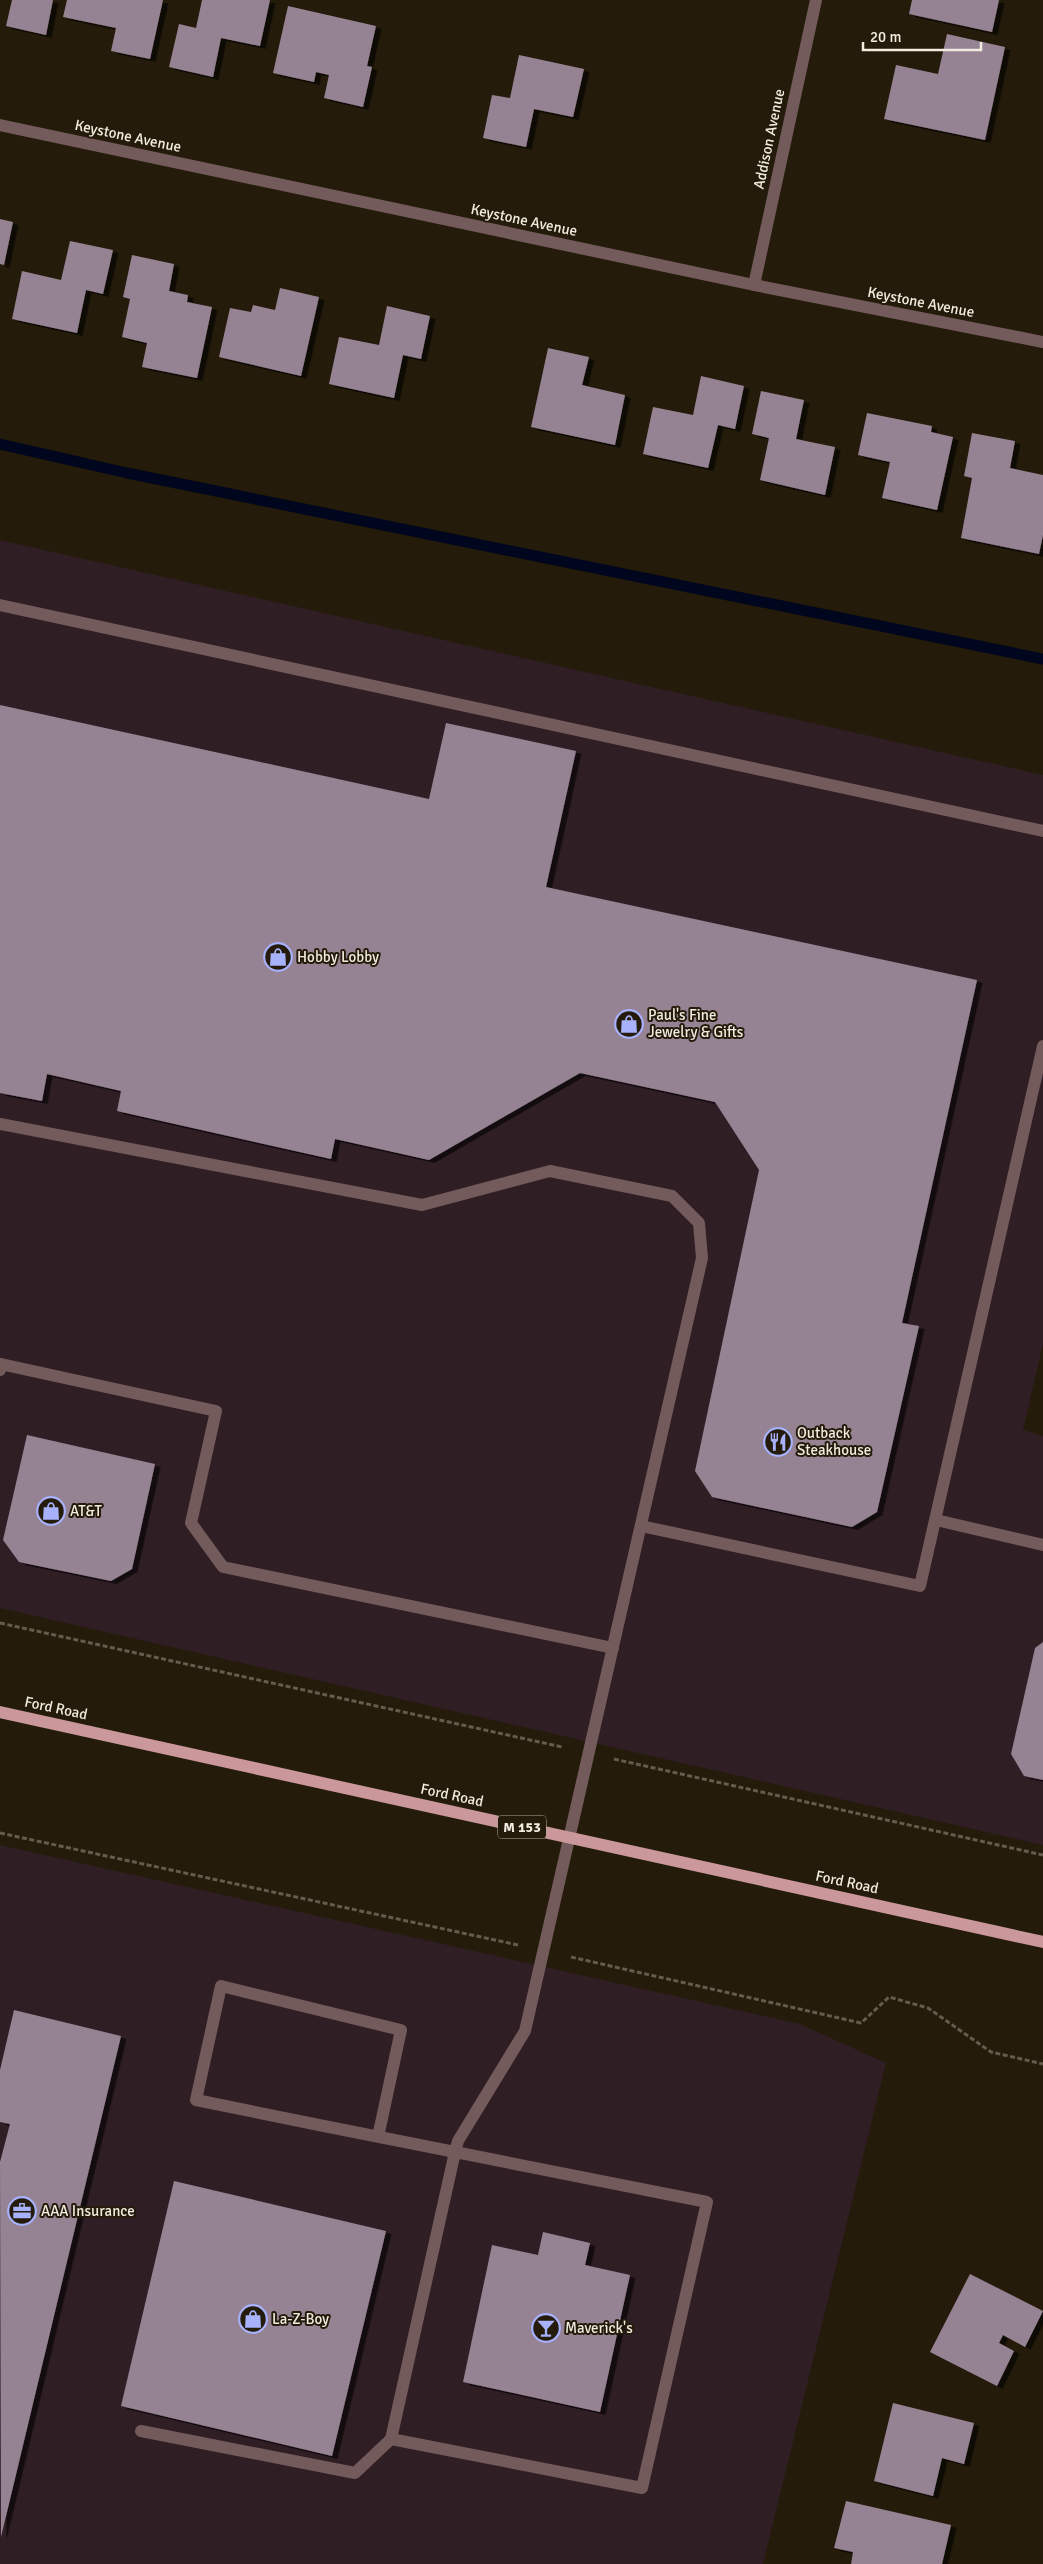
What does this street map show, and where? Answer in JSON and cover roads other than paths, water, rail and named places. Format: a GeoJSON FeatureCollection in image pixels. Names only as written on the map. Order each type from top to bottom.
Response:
{"type":"FeatureCollection","features":[{"type":"Feature","properties":{"kind":"main road","name":"Ford Road"},"geometry":{"type":"LineString","coordinates":[[0,1712],[1043,1942]]}},
{"type":"Feature","properties":{"kind":"street","name":"Addison Avenue"},"geometry":{"type":"LineString","coordinates":[[754,285],[816,0]]}},
{"type":"Feature","properties":{"kind":"street","name":"Keystone Avenue"},"geometry":{"type":"LineString","coordinates":[[0,125],[754,285],[1043,342]]}},
{"type":"Feature","properties":{"kind":"street"},"geometry":{"type":"LineString","coordinates":[[0,605],[1043,831]]}},
{"type":"Feature","properties":{"kind":"street"},"geometry":{"type":"LineString","coordinates":[[641,1526],[920,1586],[1043,1046]]}},
{"type":"Feature","properties":{"kind":"street"},"geometry":{"type":"LineString","coordinates":[[0,1124],[422,1205],[550,1171],[672,1196],[699,1223],[702,1258],[525,2032],[458,2141],[391,2439],[355,2473],[141,2431]]}},
{"type":"Feature","properties":{"kind":"street"},"geometry":{"type":"LineString","coordinates":[[0,1370],[1,1364],[216,1411],[191,1523],[223,1567],[613,1648]]}},
{"type":"Feature","properties":{"kind":"street"},"geometry":{"type":"LineString","coordinates":[[936,1520],[1043,1546]]}},
{"type":"Feature","properties":{"kind":"street"},"geometry":{"type":"LineString","coordinates":[[378,2137],[401,2030],[221,1986],[196,2100],[378,2137],[706,2202],[642,2488],[391,2439]]}},
{"type":"Feature","properties":{"kind":"waterway"},"geometry":{"type":"LineString","coordinates":[[0,444],[127,473],[1043,659]]}},
{"type":"Feature","properties":{"kind":"place","name":"Hobby Lobby"},"geometry":{"type":"Point","coordinates":[278,957]}},
{"type":"Feature","properties":{"kind":"place","name":"Paul's Fine Jewelry & Gifts"},"geometry":{"type":"Point","coordinates":[629,1024]}},
{"type":"Feature","properties":{"kind":"place","name":"Outback Steakhouse"},"geometry":{"type":"Point","coordinates":[778,1442]}},
{"type":"Feature","properties":{"kind":"place","name":"AT&T"},"geometry":{"type":"Point","coordinates":[51,1511]}},
{"type":"Feature","properties":{"kind":"place","name":"AAA Insurance"},"geometry":{"type":"Point","coordinates":[22,2211]}},
{"type":"Feature","properties":{"kind":"place","name":"La-Z-Boy"},"geometry":{"type":"Point","coordinates":[253,2319]}},
{"type":"Feature","properties":{"kind":"place","name":"Maverick's"},"geometry":{"type":"Point","coordinates":[546,2328]}}]}
